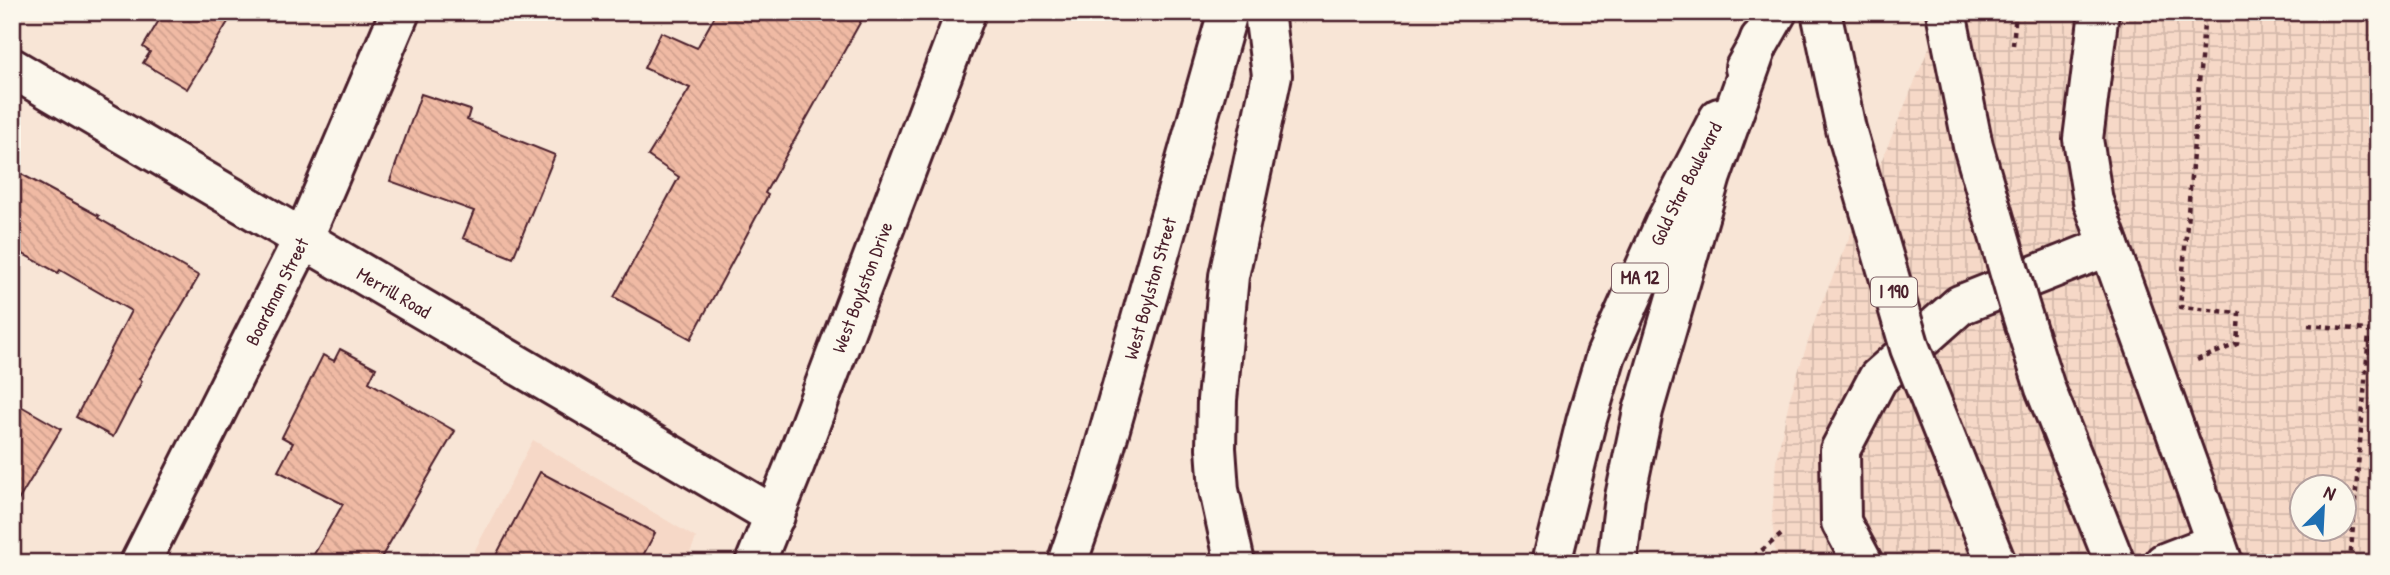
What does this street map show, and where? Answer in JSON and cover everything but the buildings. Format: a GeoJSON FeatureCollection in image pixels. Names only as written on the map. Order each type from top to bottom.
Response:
{"type":"FeatureCollection","features":[{"type":"Feature","properties":{"kind":"main road","name":"Boardman Street"},"geometry":{"type":"LineString","coordinates":[[141,563],[303,239],[400,12]]}},
{"type":"Feature","properties":{"kind":"main road","name":"West Boylston Drive"},"geometry":{"type":"LineString","coordinates":[[755,563],[966,12]]}},
{"type":"Feature","properties":{"kind":"main road","name":"West Boylston Street"},"geometry":{"type":"LineString","coordinates":[[1067,563],[1094,485],[1228,12]]}},
{"type":"Feature","properties":{"kind":"main road"},"geometry":{"type":"LineString","coordinates":[[1235,563],[1219,490],[1217,400],[1229,276],[1272,75],[1264,12]]}},
{"type":"Feature","properties":{"kind":"main road","name":"I 190"},"geometry":{"type":"LineString","coordinates":[[1821,12],[1846,129],[1910,348],[1996,563]]}},
{"type":"Feature","properties":{"kind":"main road"},"geometry":{"type":"LineString","coordinates":[[1946,12],[1973,146],[2019,305],[2045,388],[2115,563]]}},
{"type":"Feature","properties":{"kind":"main road"},"geometry":{"type":"LineString","coordinates":[[2099,12],[2082,139],[2093,201],[2219,553],[2164,563]]}},
{"type":"Feature","properties":{"kind":"main road"},"geometry":{"type":"LineString","coordinates":[[1617,563],[1625,497],[1643,411],[1711,176],[1769,26]]}},
{"type":"Feature","properties":{"kind":"main road","name":"Gold Star Boulevard"},"geometry":{"type":"LineString","coordinates":[[1551,563],[1586,422],[1606,355],[1666,221],[1769,26]]}},
{"type":"Feature","properties":{"kind":"main road","name":"Merrill Road"},"geometry":{"type":"LineString","coordinates":[[12,68],[775,516]]}},
{"type":"Feature","properties":{"kind":"main road"},"geometry":{"type":"LineString","coordinates":[[1863,563],[1841,522],[1840,450],[1878,378],[1960,305],[2109,246]]}},
{"type":"Feature","properties":{"kind":"main road"},"geometry":{"type":"LineString","coordinates":[[1046,563],[1094,485]]}},
{"type":"Feature","properties":{"kind":"path"},"geometry":{"type":"LineString","coordinates":[[2013,46],[2016,12]]}},
{"type":"Feature","properties":{"kind":"path"},"geometry":{"type":"LineString","coordinates":[[2197,360],[2237,344],[2239,313],[2180,307],[2205,12]]}},
{"type":"Feature","properties":{"kind":"path"},"geometry":{"type":"LineString","coordinates":[[2350,563],[2378,225]]}},
{"type":"Feature","properties":{"kind":"path"},"geometry":{"type":"LineString","coordinates":[[2308,324],[2378,331]]}},
{"type":"Feature","properties":{"kind":"path"},"geometry":{"type":"LineString","coordinates":[[1746,563],[1782,534]]}},
{"type":"Feature","properties":{"kind":"shaded area"},"geometry":{"type":"Polygon","coordinates":[[[1944,12],[2378,12],[2378,563],[1776,563],[1772,517],[1776,461],[1790,397],[1817,314],[1944,12]]]}},
{"type":"Feature","properties":{"kind":"shaded area"},"geometry":{"type":"Polygon","coordinates":[[[533,440],[696,538],[686,563],[468,563],[533,440]]]}}]}
